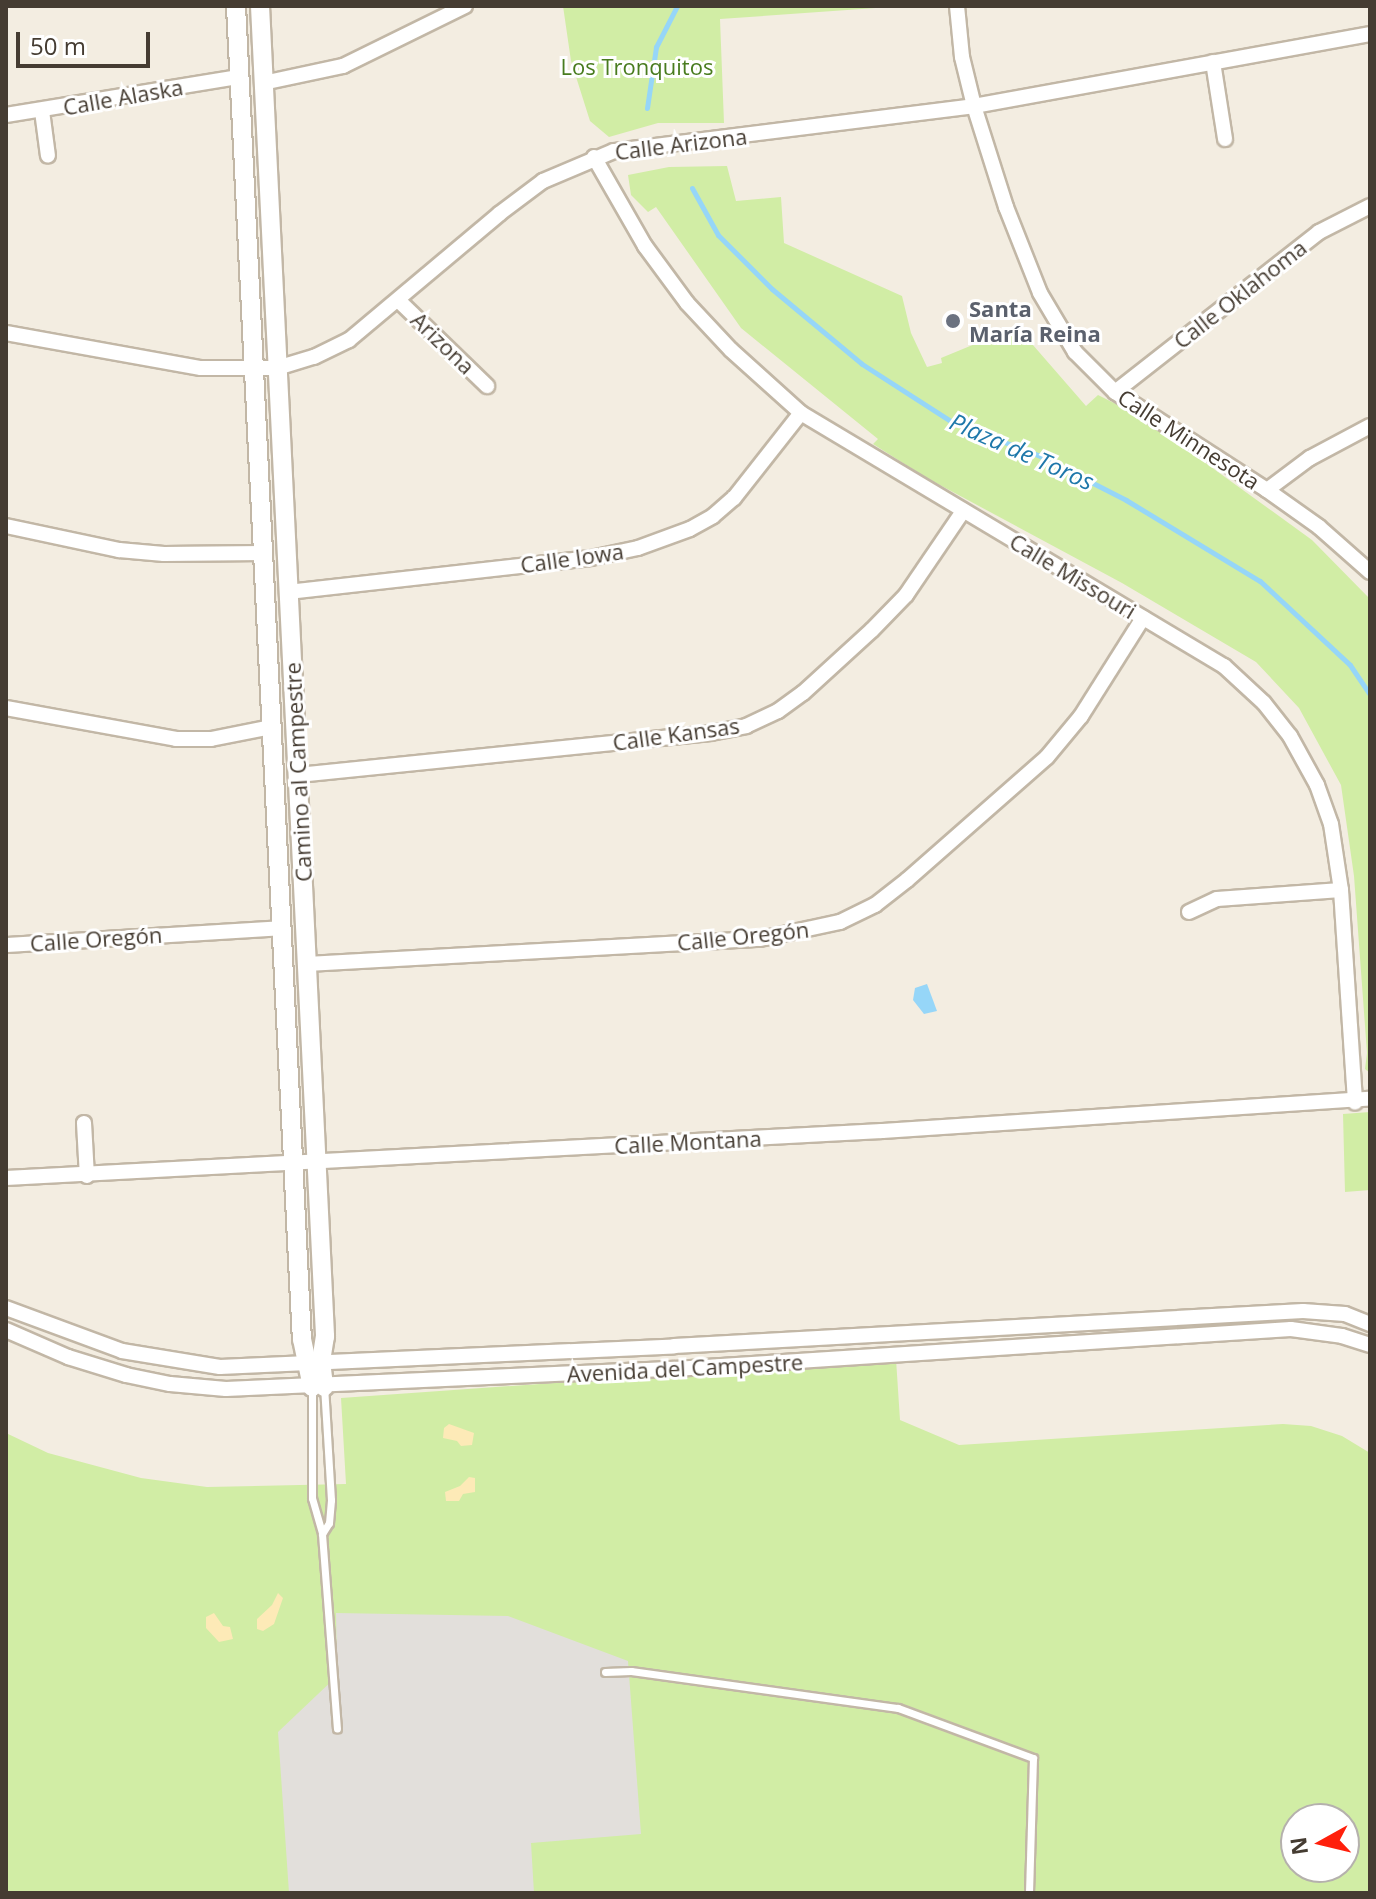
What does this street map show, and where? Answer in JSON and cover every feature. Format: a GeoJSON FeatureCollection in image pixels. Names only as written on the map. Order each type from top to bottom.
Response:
{"type":"FeatureCollection","features":[{"type":"Feature","properties":{"kind":"street","name":"Camino al Campestre"},"geometry":{"type":"LineString","coordinates":[[236,6],[302,1339],[314,1361],[318,1387]]}},
{"type":"Feature","properties":{"kind":"street","name":"Camino al Campestre"},"geometry":{"type":"LineString","coordinates":[[260,6],[325,1336],[314,1361]]}},
{"type":"Feature","properties":{"kind":"street"},"geometry":{"type":"LineString","coordinates":[[263,83],[343,66],[465,6]]}},
{"type":"Feature","properties":{"kind":"street","name":"Calle Minnesota"},"geometry":{"type":"LineString","coordinates":[[957,6],[962,57],[1006,207],[1040,293],[1075,352],[1115,392],[1267,490],[1330,536],[1370,572]]}},
{"type":"Feature","properties":{"kind":"street","name":"Calle Arizona"},"geometry":{"type":"LineString","coordinates":[[6,333],[201,368],[277,368],[314,357],[349,340],[543,181],[594,157],[614,151],[841,126],[974,106],[1370,34]]}},
{"type":"Feature","properties":{"kind":"street"},"geometry":{"type":"LineString","coordinates":[[1213,62],[1225,139]]}},
{"type":"Feature","properties":{"kind":"street","name":"Calle Alaska"},"geometry":{"type":"LineString","coordinates":[[6,115],[239,77]]}},
{"type":"Feature","properties":{"kind":"street"},"geometry":{"type":"LineString","coordinates":[[42,111],[48,156]]}},
{"type":"Feature","properties":{"kind":"street","name":"Calle Missouri"},"geometry":{"type":"LineString","coordinates":[[594,157],[645,246],[687,303],[731,350],[801,413],[1224,666],[1264,703],[1290,736],[1317,785],[1331,824],[1341,890],[1362,1101]]}},
{"type":"Feature","properties":{"kind":"street","name":"Calle Oklahoma"},"geometry":{"type":"LineString","coordinates":[[1115,392],[1319,232],[1370,206]]}},
{"type":"Feature","properties":{"kind":"street","name":"Arizona"},"geometry":{"type":"LineString","coordinates":[[398,300],[487,386]]}},
{"type":"Feature","properties":{"kind":"street","name":"Calle Iowa"},"geometry":{"type":"LineString","coordinates":[[288,592],[591,558],[638,548],[690,529],[713,516],[734,498],[801,413]]}},
{"type":"Feature","properties":{"kind":"street"},"geometry":{"type":"LineString","coordinates":[[1267,490],[1310,458],[1370,426]]}},
{"type":"Feature","properties":{"kind":"street","name":"Calle Kansas"},"geometry":{"type":"LineString","coordinates":[[298,775],[711,733],[746,726],[778,711],[803,693],[872,630],[914,585],[963,511]]}},
{"type":"Feature","properties":{"kind":"street"},"geometry":{"type":"LineString","coordinates":[[6,526],[119,550],[164,554],[263,553]]}},
{"type":"Feature","properties":{"kind":"street","name":"Calle Oregón"},"geometry":{"type":"LineString","coordinates":[[307,964],[760,939],[840,922],[875,905],[907,880],[1047,757],[1081,716],[1143,618]]}},
{"type":"Feature","properties":{"kind":"street"},"geometry":{"type":"LineString","coordinates":[[6,708],[176,739],[211,739],[271,727]]}},
{"type":"Feature","properties":{"kind":"street"},"geometry":{"type":"LineString","coordinates":[[1189,912],[1217,899],[1341,890]]}},
{"type":"Feature","properties":{"kind":"street","name":"Calle Oregón"},"geometry":{"type":"LineString","coordinates":[[6,945],[281,928]]}},
{"type":"Feature","properties":{"kind":"street","name":"Calle Montana"},"geometry":{"type":"LineString","coordinates":[[6,1178],[293,1165],[1362,1101]]}},
{"type":"Feature","properties":{"kind":"street"},"geometry":{"type":"LineString","coordinates":[[84,1123],[87,1176]]}},
{"type":"Feature","properties":{"kind":"street","name":"Avenida del Campestre"},"geometry":{"type":"LineString","coordinates":[[7,1308],[82,1339],[168,1360],[220,1367],[674,1346],[1303,1311],[1370,1312]]}},
{"type":"Feature","properties":{"kind":"street","name":"Avenida del Campestre"},"geometry":{"type":"LineString","coordinates":[[1345,1314],[1370,1324]]}},
{"type":"Feature","properties":{"kind":"street"},"geometry":{"type":"LineString","coordinates":[[1008,1328],[1008,1349]]}},
{"type":"Feature","properties":{"kind":"street","name":"Avenida del Campestre"},"geometry":{"type":"LineString","coordinates":[[6,1330],[68,1357],[170,1384],[226,1389],[675,1369],[1291,1329],[1342,1336],[1370,1345]]}},
{"type":"Feature","properties":{"kind":"street"},"geometry":{"type":"LineString","coordinates":[[674,1346],[675,1369]]}},
{"type":"Feature","properties":{"kind":"lane","name":"Camino al Campestre"},"geometry":{"type":"LineString","coordinates":[[318,1387],[331,1500],[329,1523],[322,1534]]}},
{"type":"Feature","properties":{"kind":"lane","name":"Camino al Campestre"},"geometry":{"type":"LineString","coordinates":[[318,1387],[312,1498],[322,1534],[337,1728]]}},
{"type":"Feature","properties":{"kind":"lane"},"geometry":{"type":"LineString","coordinates":[[605,1672],[631,1671],[898,1708],[1033,1758],[1029,1893]]}},
{"type":"Feature","properties":{"kind":"green space","name":"Los Tronquitos"},"geometry":{"type":"Polygon","coordinates":[[[563,6],[904,6],[720,19],[724,123],[658,123],[609,137],[590,121],[571,61],[563,6]]]}},
{"type":"Feature","properties":{"kind":"green space"},"geometry":{"type":"Polygon","coordinates":[[[727,166],[736,201],[781,197],[784,243],[902,296],[911,333],[927,367],[942,363],[941,358],[1019,329],[1086,406],[1098,395],[1142,417],[1312,540],[1370,599],[1370,1073],[1365,1069],[1367,1053],[1354,876],[1341,785],[1299,708],[1256,662],[1122,583],[925,477],[873,444],[878,439],[741,328],[656,207],[648,212],[631,195],[628,175],[669,167],[727,166]]]}},
{"type":"Feature","properties":{"kind":"green space"},"geometry":{"type":"Polygon","coordinates":[[[1370,1112],[1370,1190],[1345,1192],[1343,1114],[1370,1112]]]}},
{"type":"Feature","properties":{"kind":"green space"},"geometry":{"type":"Polygon","coordinates":[[[896,1359],[900,1420],[959,1445],[1283,1424],[1311,1426],[1342,1436],[1370,1453],[1370,1893],[6,1893],[6,1433],[48,1453],[141,1478],[207,1487],[346,1484],[341,1398],[896,1359]]]}},
{"type":"Feature","properties":{"kind":"sand"},"geometry":{"type":"Polygon","coordinates":[[[449,1424],[474,1433],[472,1445],[461,1446],[457,1441],[443,1438],[444,1428],[449,1424]]]}},
{"type":"Feature","properties":{"kind":"sand"},"geometry":{"type":"Polygon","coordinates":[[[469,1477],[475,1478],[475,1492],[463,1494],[459,1501],[446,1501],[445,1492],[460,1486],[469,1477]]]}},
{"type":"Feature","properties":{"kind":"sand"},"geometry":{"type":"Polygon","coordinates":[[[278,1593],[283,1598],[274,1624],[263,1631],[257,1629],[257,1619],[272,1605],[278,1593]]]}},
{"type":"Feature","properties":{"kind":"sand"},"geometry":{"type":"Polygon","coordinates":[[[214,1613],[223,1626],[230,1627],[233,1639],[219,1642],[206,1628],[206,1617],[214,1613]]]}},
{"type":"Feature","properties":{"kind":"shaded area"},"geometry":{"type":"Polygon","coordinates":[[[336,1613],[508,1616],[628,1661],[641,1834],[531,1843],[534,1893],[289,1893],[278,1732],[337,1676],[336,1613]]]}},
{"type":"Feature","properties":{"kind":"water"},"geometry":{"type":"Polygon","coordinates":[[[927,984],[937,1011],[924,1014],[913,1000],[915,988],[927,984]]]}},
{"type":"Feature","properties":{"kind":"waterway","name":"Plaza de Toros"},"geometry":{"type":"LineString","coordinates":[[647,108],[656,47],[677,6]]}},
{"type":"Feature","properties":{"kind":"waterway","name":"Plaza de Toros"},"geometry":{"type":"LineString","coordinates":[[692,188],[718,235],[772,289],[862,364],[952,422],[1038,455],[1126,500],[1260,581],[1350,665],[1370,695]]}},
{"type":"Feature","properties":{"kind":"place","name":"Santa María Reina"},"geometry":{"type":"Point","coordinates":[953,321]}}]}
